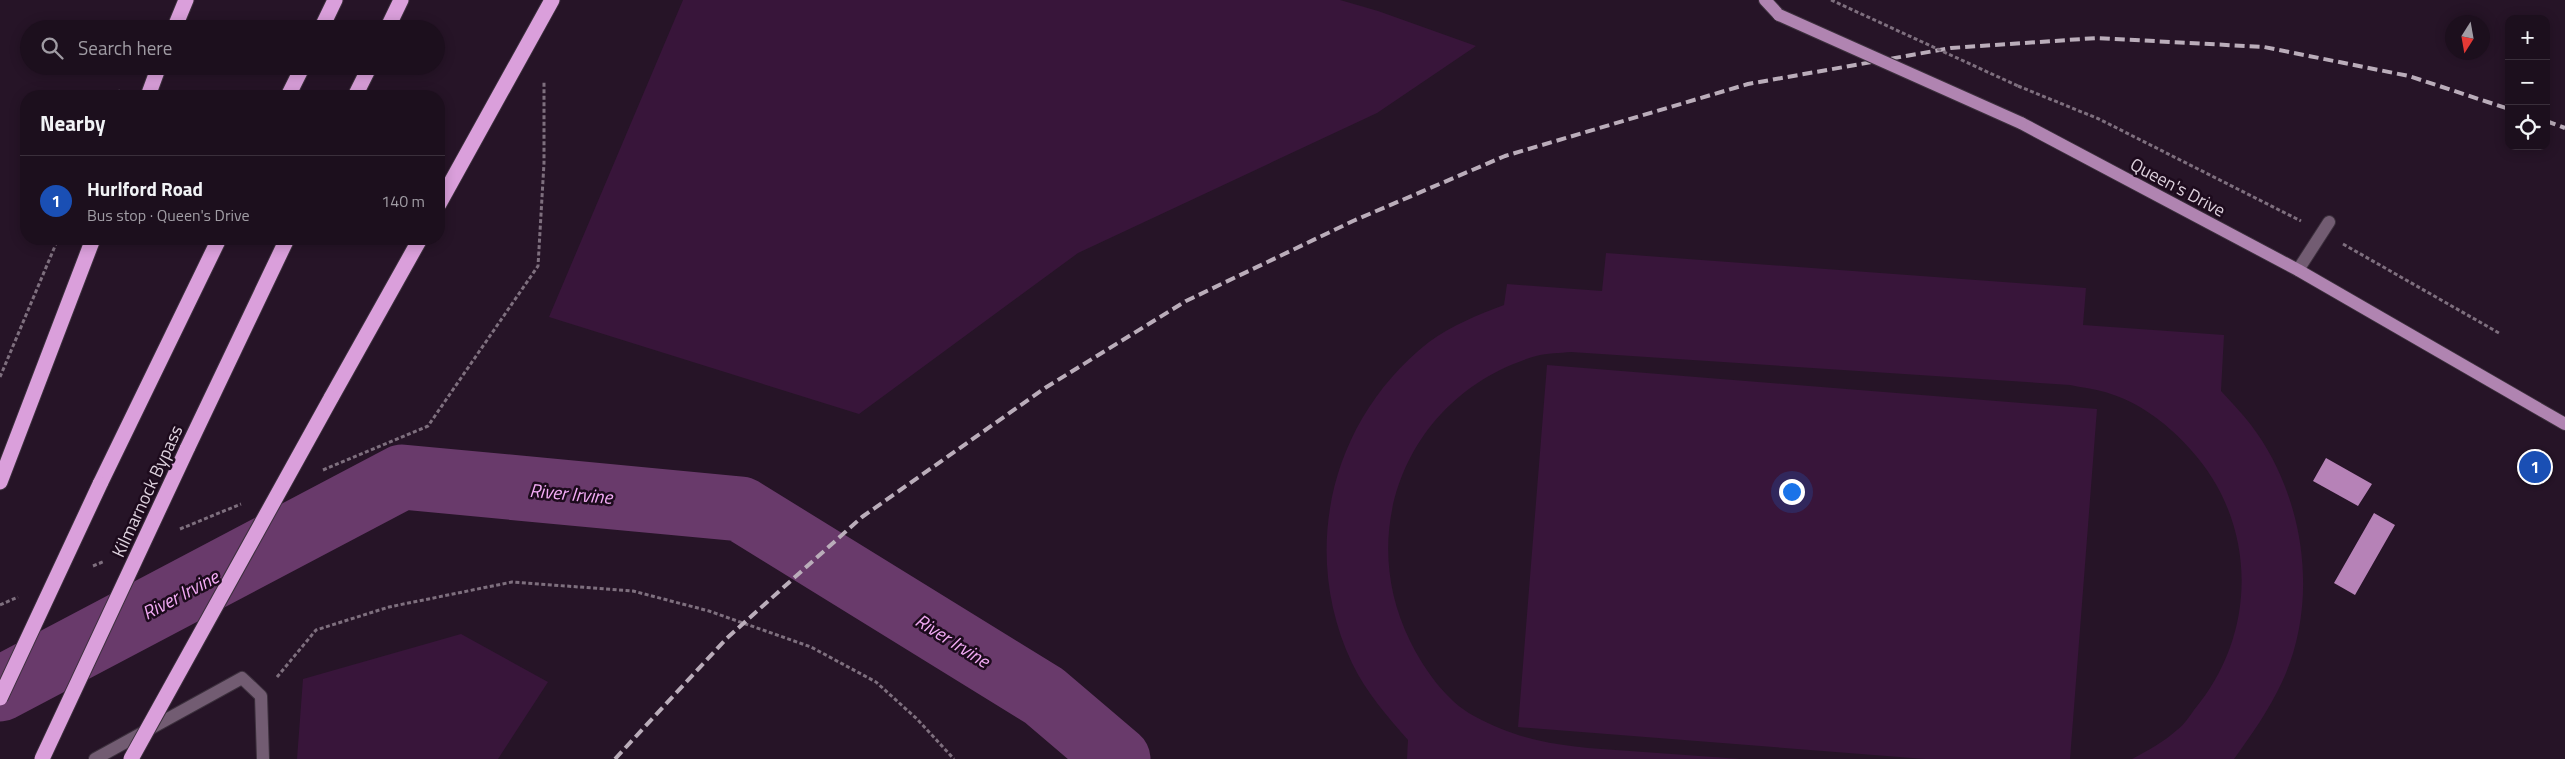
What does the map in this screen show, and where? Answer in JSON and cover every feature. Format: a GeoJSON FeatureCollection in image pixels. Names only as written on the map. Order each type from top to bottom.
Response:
{"type":"FeatureCollection","features":[{"type":"Feature","properties":{"kind":"highway"},"geometry":{"type":"LineString","coordinates":[[178,20],[186,0]]}},
{"type":"Feature","properties":{"kind":"highway"},"geometry":{"type":"LineString","coordinates":[[325,20],[335,0]]}},
{"type":"Feature","properties":{"kind":"highway"},"geometry":{"type":"LineString","coordinates":[[392,20],[401,0]]}},
{"type":"Feature","properties":{"kind":"highway"},"geometry":{"type":"LineString","coordinates":[[445,193],[552,0]]}},
{"type":"Feature","properties":{"kind":"highway"},"geometry":{"type":"LineString","coordinates":[[150,90],[156,75]]}},
{"type":"Feature","properties":{"kind":"highway"},"geometry":{"type":"LineString","coordinates":[[291,90],[298,75]]}},
{"type":"Feature","properties":{"kind":"highway"},"geometry":{"type":"LineString","coordinates":[[358,90],[366,75]]}},
{"type":"Feature","properties":{"kind":"highway"},"geometry":{"type":"LineString","coordinates":[[0,482],[91,245]]}},
{"type":"Feature","properties":{"kind":"highway"},"geometry":{"type":"LineString","coordinates":[[0,698],[100,484],[216,245]]}},
{"type":"Feature","properties":{"kind":"highway","name":"Kilmarnock Bypass"},"geometry":{"type":"LineString","coordinates":[[42,759],[284,245]]}},
{"type":"Feature","properties":{"kind":"highway"},"geometry":{"type":"LineString","coordinates":[[131,759],[417,245]]}},
{"type":"Feature","properties":{"kind":"main road","name":"Queen's Drive"},"geometry":{"type":"LineString","coordinates":[[1765,0],[1779,14],[2021,124],[2298,270],[2565,424]]}},
{"type":"Feature","properties":{"kind":"lane"},"geometry":{"type":"LineString","coordinates":[[2298,270],[2326,227]]}},
{"type":"Feature","properties":{"kind":"lane"},"geometry":{"type":"LineString","coordinates":[[95,759],[242,678],[261,696],[263,759]]}},
{"type":"Feature","properties":{"kind":"path"},"geometry":{"type":"LineString","coordinates":[[1831,0],[2018,86],[2099,119],[2326,227],[2499,333]]}},
{"type":"Feature","properties":{"kind":"path"},"geometry":{"type":"LineString","coordinates":[[0,377],[55,245]]}},
{"type":"Feature","properties":{"kind":"path"},"geometry":{"type":"LineString","coordinates":[[261,696],[316,630],[389,608],[512,582],[633,591],[709,611],[811,647],[876,682],[917,719],[954,759]]}},
{"type":"Feature","properties":{"kind":"shaded area"},"geometry":{"type":"Polygon","coordinates":[[[683,0],[1340,0],[1378,11],[1476,46],[1377,113],[1078,253],[859,414],[549,317],[683,0]]]}},
{"type":"Feature","properties":{"kind":"shaded area"},"geometry":{"type":"Polygon","coordinates":[[[1606,253],[2086,288],[2083,325],[2224,335],[2221,391],[2251,425],[2269,453],[2284,484],[2295,516],[2301,550],[2303,584],[2301,618],[2294,651],[2282,682],[2266,712],[2234,759],[2132,759],[2161,742],[2182,726],[2215,680],[2230,648],[2239,614],[2242,579],[2238,545],[2229,511],[2213,479],[2183,441],[2165,424],[2144,410],[2106,392],[2070,385],[1571,352],[1536,356],[1493,374],[1456,399],[1427,431],[1405,469],[1392,509],[1388,553],[1394,597],[1410,641],[1429,673],[1454,702],[1474,716],[1513,733],[1531,739],[1569,746],[1741,759],[1407,759],[1408,740],[1377,703],[1358,674],[1336,620],[1328,576],[1327,532],[1334,489],[1348,448],[1368,409],[1395,373],[1429,342],[1456,325],[1504,305],[1507,284],[1602,291],[1606,253]]]}},
{"type":"Feature","properties":{"kind":"shaded area"},"geometry":{"type":"Polygon","coordinates":[[[1547,365],[2097,409],[2070,759],[1925,759],[1518,727],[1547,365]]]}},
{"type":"Feature","properties":{"kind":"shaded area"},"geometry":{"type":"Polygon","coordinates":[[[461,634],[548,682],[498,759],[297,759],[303,679],[461,634]]]}},
{"type":"Feature","properties":{"kind":"building"},"geometry":{"type":"Polygon","coordinates":[[[2326,458],[2372,484],[2358,506],[2313,481],[2326,458]]]}},
{"type":"Feature","properties":{"kind":"building"},"geometry":{"type":"Polygon","coordinates":[[[2374,513],[2395,525],[2355,595],[2334,583],[2374,513]]]}},
{"type":"Feature","properties":{"kind":"waterway","name":"River Irvine"},"geometry":{"type":"LineString","coordinates":[[0,689],[402,477],[741,509],[1044,696],[1118,759]]}},
{"type":"Feature","properties":{"kind":"railway"},"geometry":{"type":"LineString","coordinates":[[615,759],[727,638],[862,517],[1045,388],[1186,301],[1353,221],[1505,156],[1748,84],[1951,48],[2097,38],[2264,47],[2409,76],[2505,108]]}},
{"type":"Feature","properties":{"kind":"railway"},"geometry":{"type":"LineString","coordinates":[[2550,122],[2565,128]]}},
{"type":"Feature","properties":{"kind":"place","name":"Hurlford Road"},"geometry":{"type":"Point","coordinates":[2535,467]}}]}
